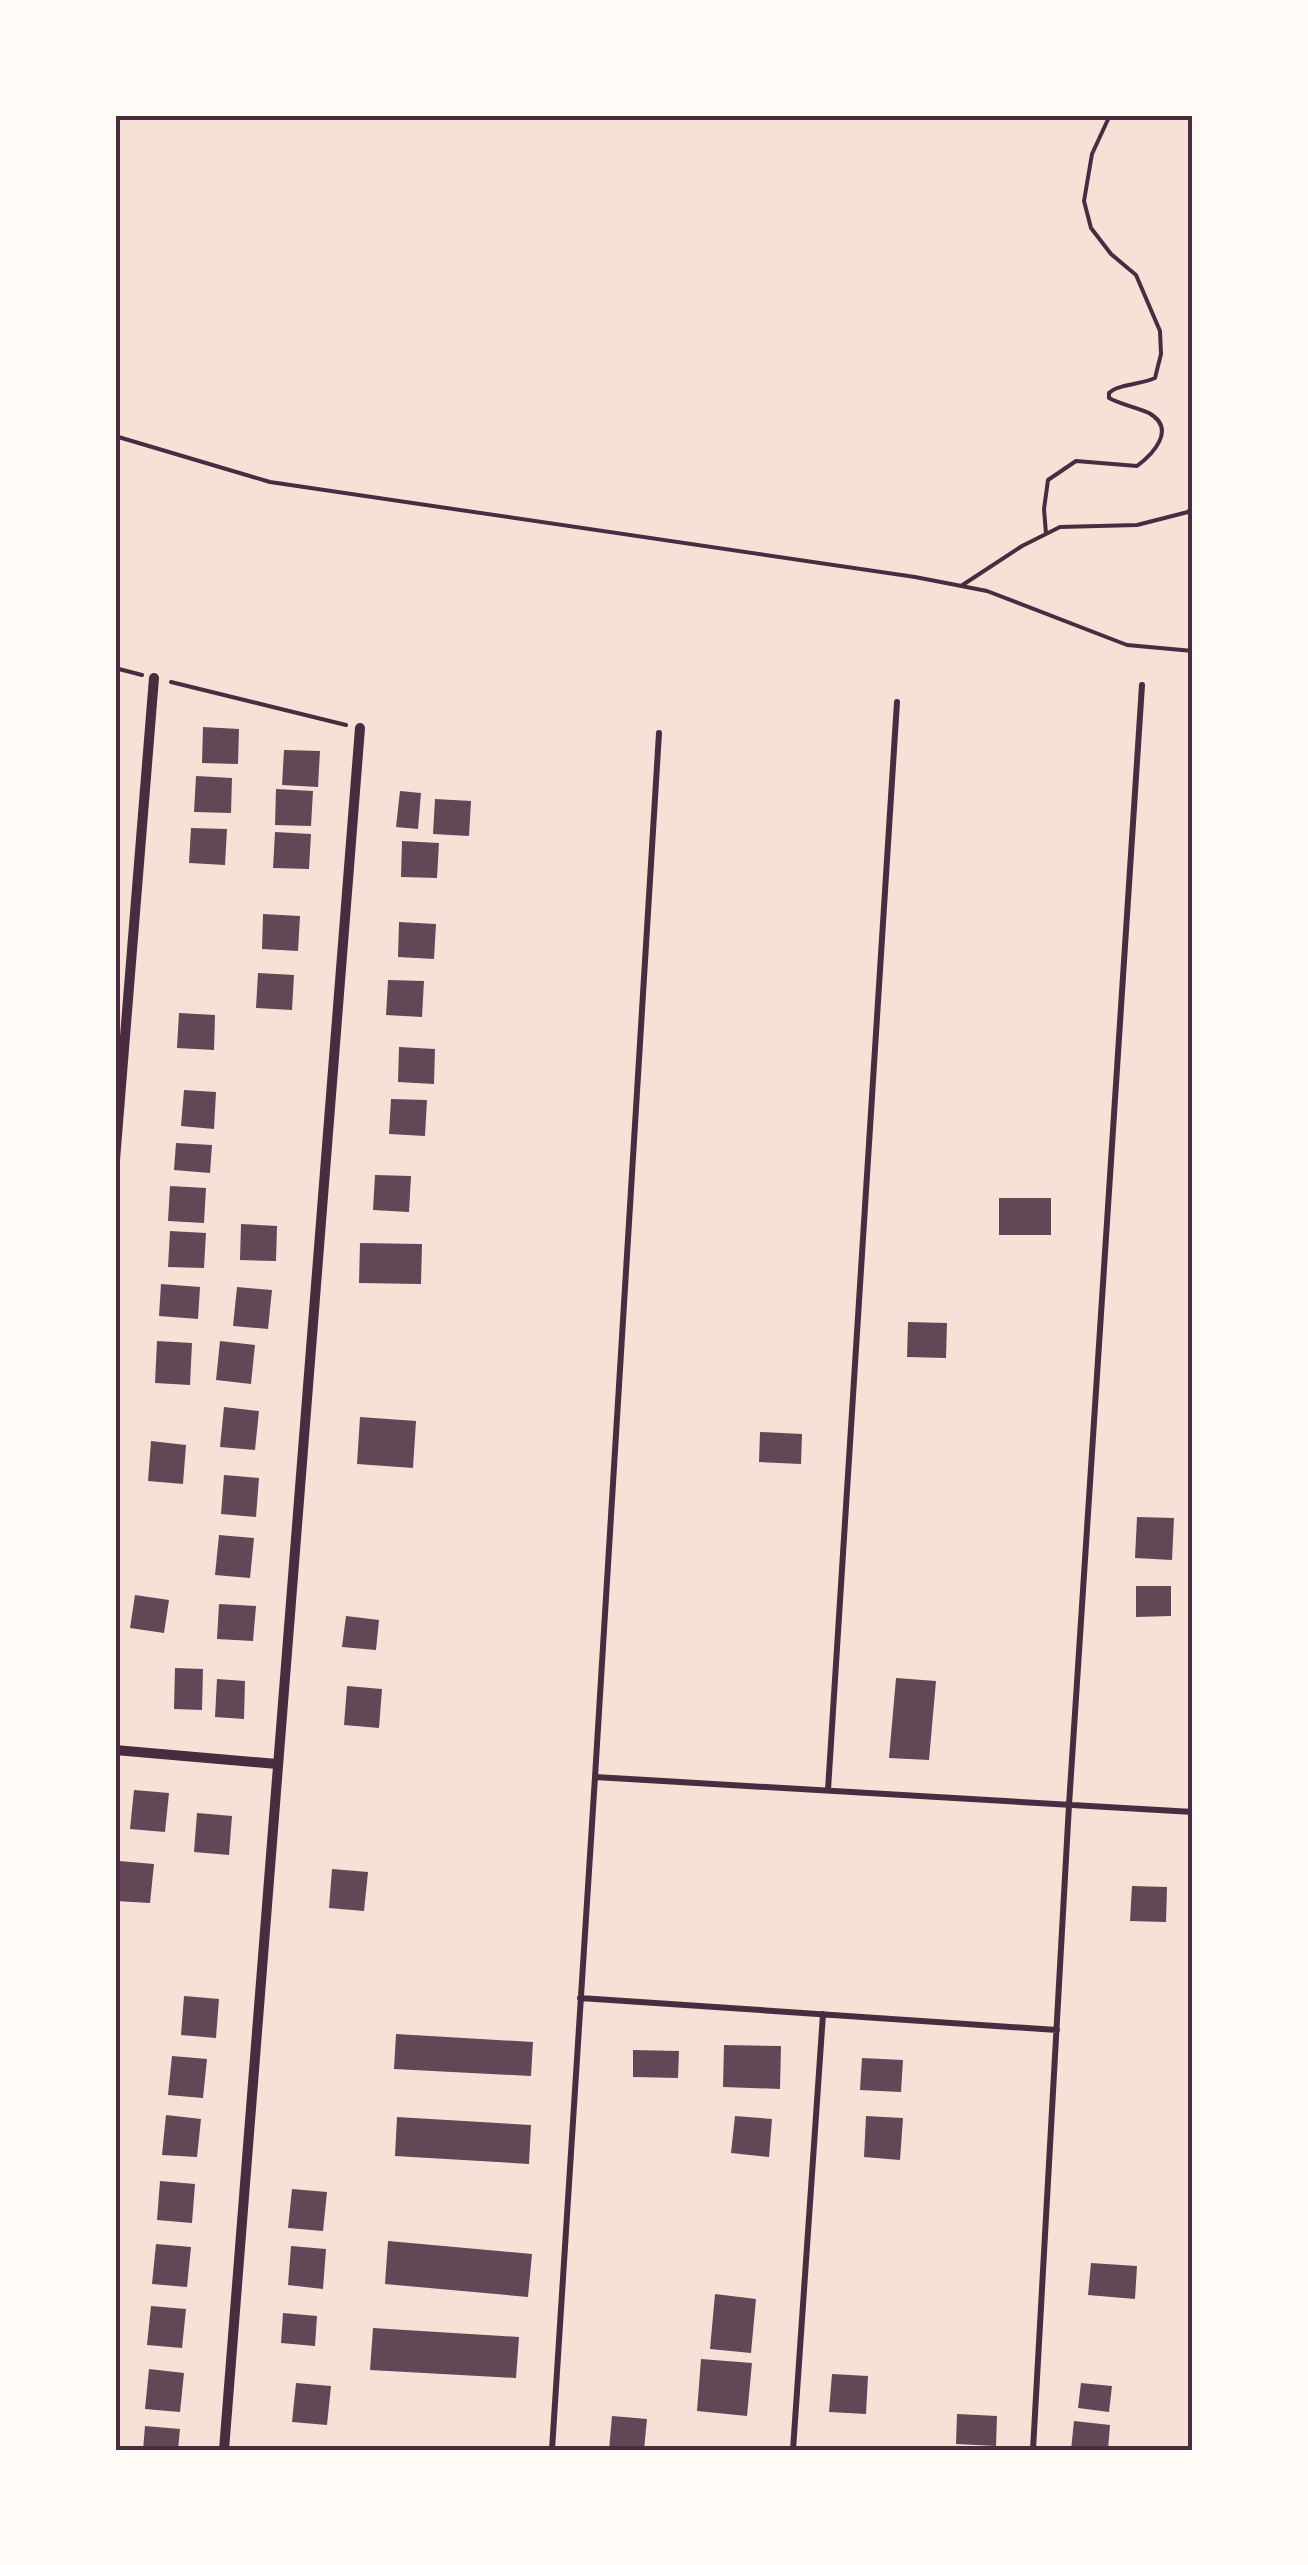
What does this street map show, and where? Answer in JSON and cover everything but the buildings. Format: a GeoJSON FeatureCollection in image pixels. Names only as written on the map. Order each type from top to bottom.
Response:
{"type":"FeatureCollection","features":[{"type":"Feature","properties":{"kind":"street"},"geometry":{"type":"LineString","coordinates":[[115,1160],[154,678]]}},
{"type":"Feature","properties":{"kind":"street"},"geometry":{"type":"LineString","coordinates":[[224,2450],[360,728]]}},
{"type":"Feature","properties":{"kind":"street"},"geometry":{"type":"LineString","coordinates":[[115,1750],[277,1764]]}},
{"type":"Feature","properties":{"kind":"lane"},"geometry":{"type":"LineString","coordinates":[[1033,2450],[1069,1804],[1142,685]]}},
{"type":"Feature","properties":{"kind":"lane"},"geometry":{"type":"LineString","coordinates":[[828,1790],[897,702]]}},
{"type":"Feature","properties":{"kind":"lane"},"geometry":{"type":"LineString","coordinates":[[552,2450],[659,733]]}},
{"type":"Feature","properties":{"kind":"lane"},"geometry":{"type":"LineString","coordinates":[[594,1776],[1193,1812]]}},
{"type":"Feature","properties":{"kind":"lane"},"geometry":{"type":"LineString","coordinates":[[580,1998],[1057,2030]]}},
{"type":"Feature","properties":{"kind":"lane"},"geometry":{"type":"LineString","coordinates":[[793,2450],[823,2014]]}},
{"type":"Feature","properties":{"kind":"path"},"geometry":{"type":"LineString","coordinates":[[1046,534],[1048,480],[1076,461],[1137,466],[1157,449],[1162,436],[1160,424],[1152,416],[1109,398],[1116,386],[1138,386],[1156,378],[1161,354],[1160,331],[1136,274],[1111,254],[1091,228],[1084,201],[1092,154],[1110,115]]}},
{"type":"Feature","properties":{"kind":"path"},"geometry":{"type":"LineString","coordinates":[[115,436],[270,482],[987,591],[1128,645],[1193,650]]}},
{"type":"Feature","properties":{"kind":"path"},"geometry":{"type":"LineString","coordinates":[[961,586],[1022,546],[1060,527],[1137,525],[1188,512],[1193,506]]}},
{"type":"Feature","properties":{"kind":"path"},"geometry":{"type":"LineString","coordinates":[[115,668],[360,728]]}}]}
